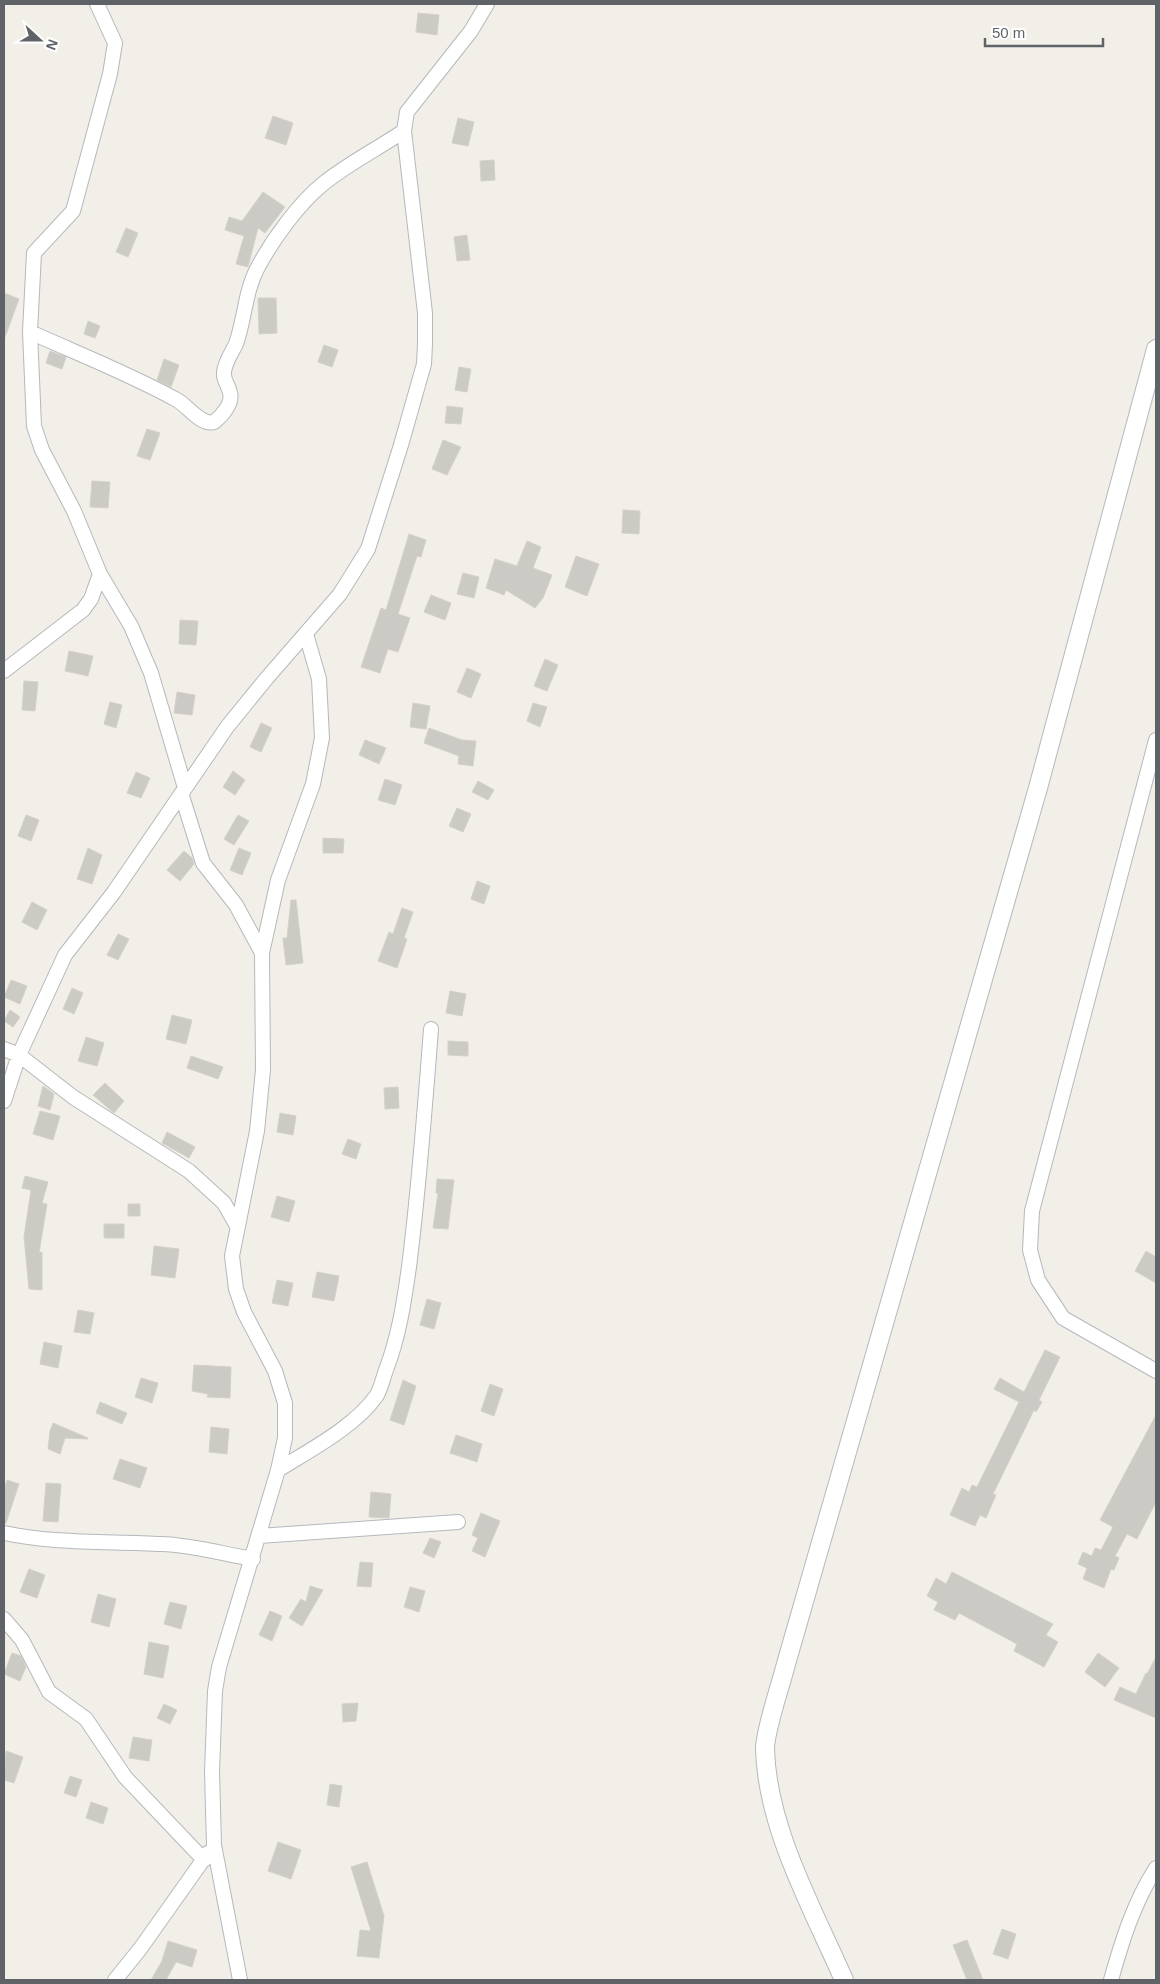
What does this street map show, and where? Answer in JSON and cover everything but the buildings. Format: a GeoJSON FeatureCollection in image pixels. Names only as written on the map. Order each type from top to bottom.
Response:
{"type":"FeatureCollection","features":[{"type":"Feature","properties":{"kind":"street"},"geometry":{"type":"LineString","coordinates":[[97,4],[115,43],[115,56],[73,211],[34,253],[30,332],[34,426],[42,450],[74,511],[100,574],[131,626],[151,672],[203,863],[236,905],[262,953]]}},
{"type":"Feature","properties":{"kind":"street"},"geometry":{"type":"LineString","coordinates":[[4,1101],[19,1055],[65,955],[114,892],[227,728],[266,679],[340,594],[368,549],[424,364],[425,313],[404,131],[407,112],[471,31],[487,4]]}},
{"type":"Feature","properties":{"kind":"street"},"geometry":{"type":"LineString","coordinates":[[30,332],[160,391],[186,406],[202,421],[214,422],[225,410],[230,399],[231,394],[225,383],[224,371],[236,342],[248,289],[263,259],[291,219],[323,184],[404,131]]}},
{"type":"Feature","properties":{"kind":"street"},"geometry":{"type":"LineString","coordinates":[[844,1980],[778,1824],[770,1788],[765,1747],[786,1664],[1038,788],[1156,350]]}},
{"type":"Feature","properties":{"kind":"street"},"geometry":{"type":"LineString","coordinates":[[4,671],[83,610],[91,599],[100,574]]}},
{"type":"Feature","properties":{"kind":"street"},"geometry":{"type":"LineString","coordinates":[[240,1980],[214,1845],[212,1772],[215,1691],[219,1667],[253,1559],[278,1470],[285,1438],[285,1403],[275,1370],[244,1312],[236,1289],[232,1256],[257,1131],[263,1070],[262,953],[278,880],[312,784],[322,738],[319,679],[306,634]]}},
{"type":"Feature","properties":{"kind":"street"},"geometry":{"type":"LineString","coordinates":[[1156,740],[1032,1211],[1030,1250],[1038,1280],[1063,1318],[1156,1371]]}},
{"type":"Feature","properties":{"kind":"street"},"geometry":{"type":"LineString","coordinates":[[278,1470],[314,1448],[366,1409],[378,1393],[391,1358],[404,1302],[419,1188],[431,1029]]}},
{"type":"Feature","properties":{"kind":"street"},"geometry":{"type":"LineString","coordinates":[[4,1049],[19,1055],[73,1097],[189,1171],[224,1202],[237,1226]]}},
{"type":"Feature","properties":{"kind":"street"},"geometry":{"type":"LineString","coordinates":[[258,1536],[458,1522]]}},
{"type":"Feature","properties":{"kind":"street"},"geometry":{"type":"LineString","coordinates":[[4,1533],[26,1537],[84,1542],[164,1544],[253,1559]]}},
{"type":"Feature","properties":{"kind":"street"},"geometry":{"type":"LineString","coordinates":[[4,1620],[22,1640],[50,1692],[86,1719],[125,1777],[204,1860]]}},
{"type":"Feature","properties":{"kind":"street"},"geometry":{"type":"LineString","coordinates":[[115,1980],[214,1845]]}},
{"type":"Feature","properties":{"kind":"street"},"geometry":{"type":"LineString","coordinates":[[1111,1980],[1122,1939],[1143,1887],[1156,1868]]}}]}
